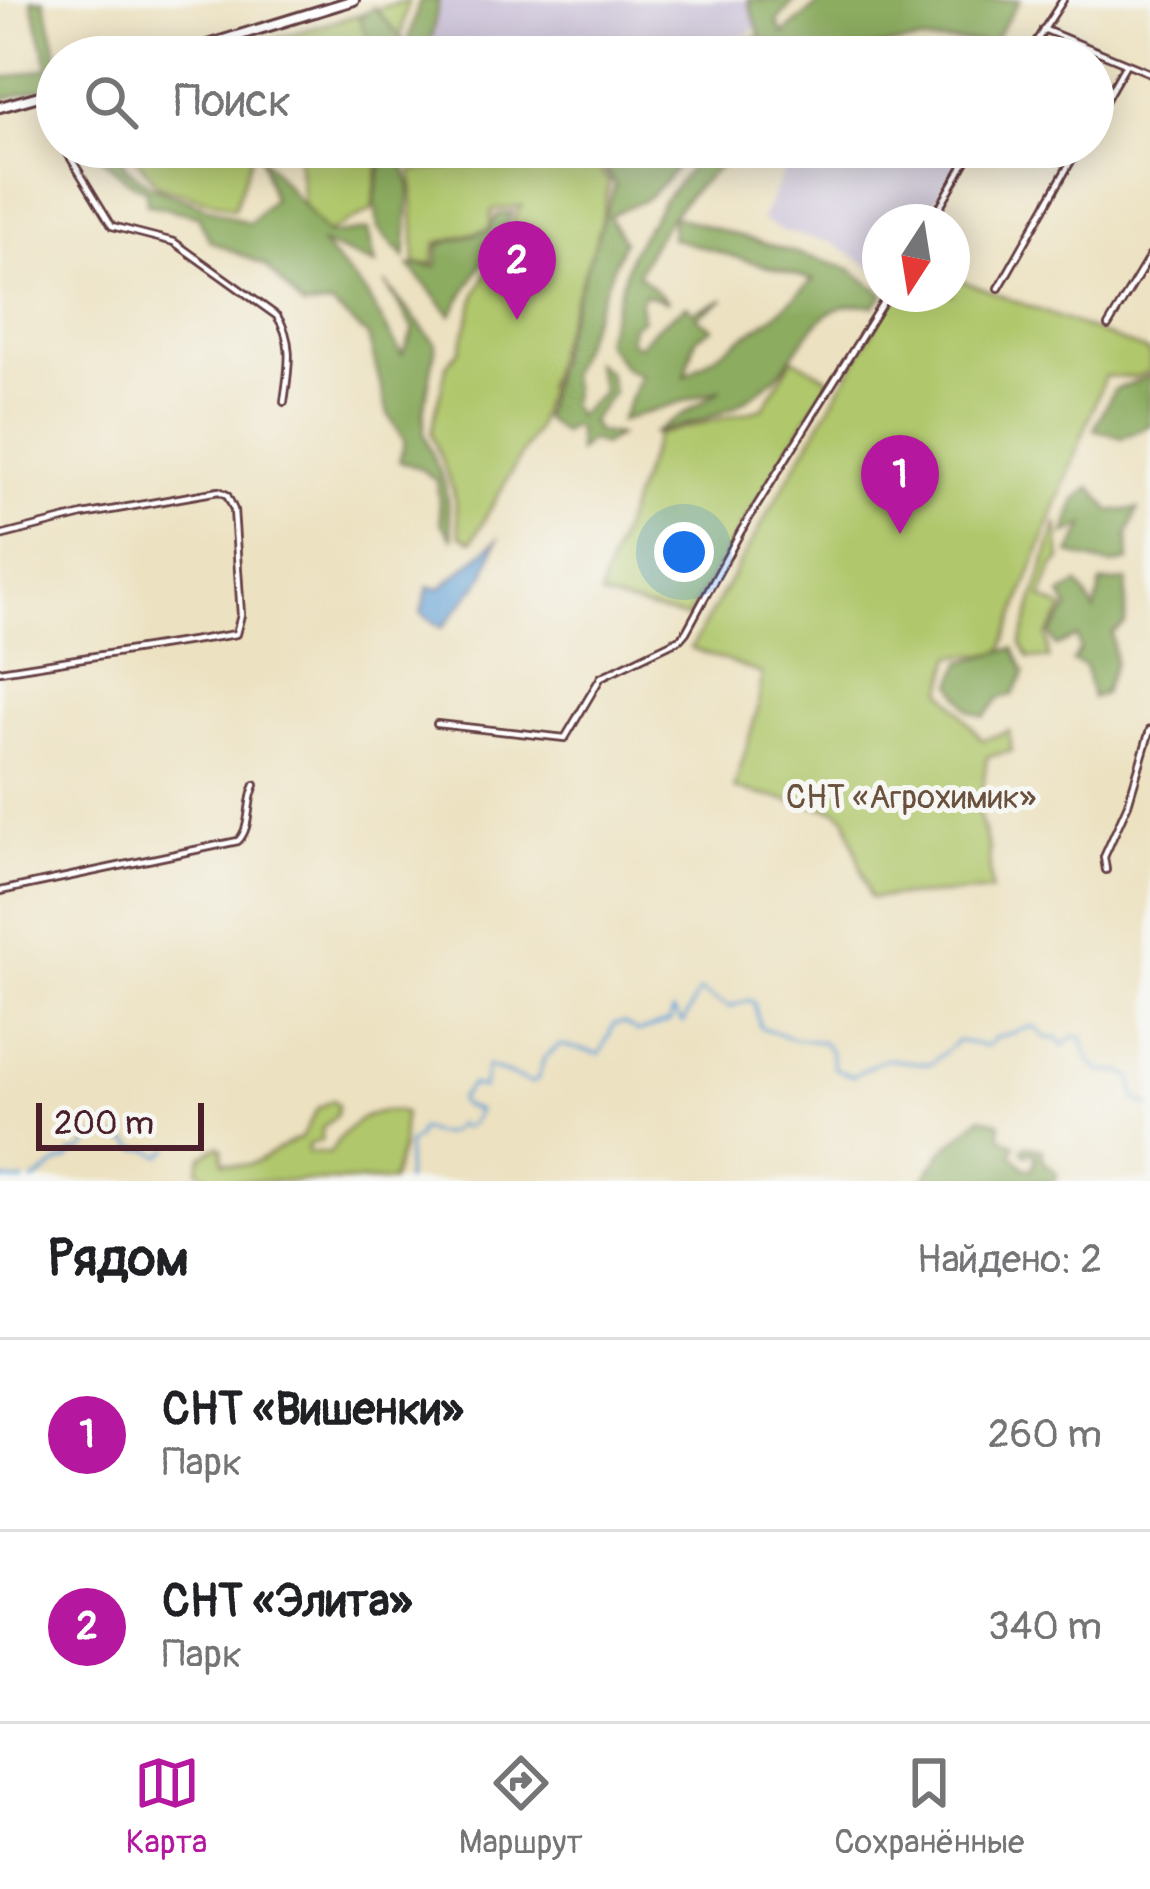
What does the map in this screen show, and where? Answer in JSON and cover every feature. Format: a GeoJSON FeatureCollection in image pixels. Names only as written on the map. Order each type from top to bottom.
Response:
{"type":"FeatureCollection","features":[{"type":"Feature","properties":{"kind":"main road"},"geometry":{"type":"LineString","coordinates":[[236,36],[354,0]]}},
{"type":"Feature","properties":{"kind":"main road"},"geometry":{"type":"LineString","coordinates":[[0,107],[36,97]]}},
{"type":"Feature","properties":{"kind":"street"},"geometry":{"type":"LineString","coordinates":[[1039,36],[1064,0]]}},
{"type":"Feature","properties":{"kind":"street"},"geometry":{"type":"LineString","coordinates":[[1043,29],[1060,36]]}},
{"type":"Feature","properties":{"kind":"street"},"geometry":{"type":"LineString","coordinates":[[1114,59],[1150,73]]}},
{"type":"Feature","properties":{"kind":"street"},"geometry":{"type":"LineString","coordinates":[[1114,85],[1126,64]]}},
{"type":"Feature","properties":{"kind":"street"},"geometry":{"type":"LineString","coordinates":[[77,168],[112,226],[166,238],[281,321],[289,354],[284,402]]}},
{"type":"Feature","properties":{"kind":"street"},"geometry":{"type":"LineString","coordinates":[[941,204],[962,168]]}},
{"type":"Feature","properties":{"kind":"street"},"geometry":{"type":"LineString","coordinates":[[999,288],[1067,168]]}},
{"type":"Feature","properties":{"kind":"street"},"geometry":{"type":"LineString","coordinates":[[1108,326],[1150,256]]}},
{"type":"Feature","properties":{"kind":"street"},"geometry":{"type":"LineString","coordinates":[[437,724],[566,738],[601,677],[680,639],[877,312]]}},
{"type":"Feature","properties":{"kind":"street"},"geometry":{"type":"LineString","coordinates":[[0,536],[203,491],[227,495],[234,510],[241,626],[236,634],[0,670]]}},
{"type":"Feature","properties":{"kind":"street"},"geometry":{"type":"LineString","coordinates":[[1106,870],[1103,856],[1128,804],[1150,730]]}},
{"type":"Feature","properties":{"kind":"street"},"geometry":{"type":"LineString","coordinates":[[0,891],[238,841],[247,829],[248,801],[255,785]]}},
{"type":"Feature","properties":{"kind":"shaded area"},"geometry":{"type":"Polygon","coordinates":[[[441,0],[749,0],[757,27],[744,36],[434,36],[441,0]]]}},
{"type":"Feature","properties":{"kind":"shaded area"},"geometry":{"type":"Polygon","coordinates":[[[786,168],[955,168],[933,204],[862,204],[862,261],[830,242],[785,232],[762,220],[786,168]]]}},
{"type":"Feature","properties":{"kind":"green space"},"geometry":{"type":"Polygon","coordinates":[[[31,0],[44,0],[53,36],[41,36],[31,0]]]}},
{"type":"Feature","properties":{"kind":"green space"},"geometry":{"type":"Polygon","coordinates":[[[408,0],[401,36],[285,36],[408,0]]]}},
{"type":"Feature","properties":{"kind":"green space"},"geometry":{"type":"Polygon","coordinates":[[[420,0],[439,0],[432,36],[410,36],[420,0]]]}},
{"type":"Feature","properties":{"kind":"green space"},"geometry":{"type":"Polygon","coordinates":[[[748,0],[795,0],[777,22],[783,34],[823,0],[1020,0],[997,36],[760,36],[748,0]]]}},
{"type":"Feature","properties":{"kind":"green space"},"geometry":{"type":"Polygon","coordinates":[[[374,7],[399,36],[367,36],[359,18],[374,7]]]}},
{"type":"Feature","properties":{"kind":"green space"},"geometry":{"type":"Polygon","coordinates":[[[36,71],[36,90],[0,100],[0,79],[36,71]]]}},
{"type":"Feature","properties":{"kind":"green space"},"geometry":{"type":"Polygon","coordinates":[[[113,168],[126,168],[151,186],[249,224],[273,199],[264,168],[271,168],[328,235],[368,230],[376,265],[320,243],[365,292],[402,355],[414,330],[385,283],[436,344],[424,434],[445,485],[453,540],[441,523],[437,481],[399,461],[405,442],[388,414],[368,336],[332,305],[303,307],[266,266],[210,241],[198,216],[147,204],[146,191],[113,168]]]}},
{"type":"Feature","properties":{"kind":"green space"},"geometry":{"type":"Polygon","coordinates":[[[144,168],[248,168],[234,209],[157,185],[144,168]]]}},
{"type":"Feature","properties":{"kind":"green space"},"geometry":{"type":"Polygon","coordinates":[[[299,168],[378,168],[372,210],[325,234],[303,204],[299,168]]]}},
{"type":"Feature","properties":{"kind":"green space"},"geometry":{"type":"Polygon","coordinates":[[[381,168],[405,168],[410,185],[405,258],[378,228],[375,198],[381,168]]]}},
{"type":"Feature","properties":{"kind":"green space"},"geometry":{"type":"Polygon","coordinates":[[[601,168],[609,182],[599,233],[557,346],[537,427],[472,541],[460,536],[453,490],[431,433],[447,364],[460,349],[476,294],[521,206],[492,210],[489,229],[436,243],[432,264],[415,264],[412,171],[601,168]]]}},
{"type":"Feature","properties":{"kind":"green space"},"geometry":{"type":"Polygon","coordinates":[[[675,168],[639,203],[609,217],[624,241],[569,374],[570,402],[576,416],[603,392],[594,362],[608,372],[613,393],[591,421],[597,432],[619,435],[604,445],[589,440],[578,452],[577,429],[571,426],[562,433],[543,418],[562,338],[615,185],[606,171],[675,168]]]}},
{"type":"Feature","properties":{"kind":"green space"},"geometry":{"type":"Polygon","coordinates":[[[690,168],[718,168],[669,219],[638,274],[669,302],[644,294],[643,319],[632,326],[630,341],[639,346],[687,305],[693,312],[725,299],[696,317],[713,328],[696,338],[685,376],[774,316],[813,280],[671,238],[673,216],[850,269],[862,278],[862,305],[840,307],[828,314],[776,376],[732,408],[652,434],[722,389],[620,421],[641,375],[626,369],[604,341],[631,253],[690,168]]]}},
{"type":"Feature","properties":{"kind":"green space"},"geometry":{"type":"Polygon","coordinates":[[[513,212],[451,315],[409,266],[436,266],[439,245],[489,230],[497,215],[513,212]]]}},
{"type":"Feature","properties":{"kind":"green space","name":"СНТ «Агрохимик»"},"geometry":{"type":"Polygon","coordinates":[[[970,284],[1150,352],[1150,372],[1135,377],[1105,376],[1001,653],[952,656],[943,690],[982,740],[1009,731],[1012,751],[987,757],[979,815],[989,849],[991,891],[870,898],[846,818],[835,810],[734,789],[758,708],[762,674],[691,648],[884,312],[970,312],[970,284]]]}},
{"type":"Feature","properties":{"kind":"green space"},"geometry":{"type":"Polygon","coordinates":[[[793,358],[830,379],[687,618],[601,597],[657,435],[763,408],[793,358]]]}},
{"type":"Feature","properties":{"kind":"green space"},"geometry":{"type":"Polygon","coordinates":[[[1150,376],[1150,425],[1123,438],[1094,429],[1114,390],[1150,376]]]}},
{"type":"Feature","properties":{"kind":"green space"},"geometry":{"type":"Polygon","coordinates":[[[1091,487],[1111,511],[1138,509],[1128,535],[1129,561],[1111,565],[1070,554],[1085,525],[1065,535],[1075,500],[1091,487]]]}},
{"type":"Feature","properties":{"kind":"green space"},"geometry":{"type":"Polygon","coordinates":[[[1057,522],[1061,560],[1053,567],[1042,598],[1064,609],[1047,635],[1049,659],[1029,658],[1021,644],[1057,522]]]}},
{"type":"Feature","properties":{"kind":"green space"},"geometry":{"type":"Polygon","coordinates":[[[1127,581],[1125,624],[1112,633],[1115,663],[1103,694],[1092,698],[1085,666],[1072,661],[1080,650],[1077,637],[1056,646],[1050,634],[1069,609],[1061,595],[1078,584],[1095,611],[1101,583],[1127,581]]]}},
{"type":"Feature","properties":{"kind":"green space"},"geometry":{"type":"Polygon","coordinates":[[[1014,648],[1025,673],[1013,695],[1000,698],[984,717],[969,710],[953,684],[962,662],[1014,648]]]}},
{"type":"Feature","properties":{"kind":"green space"},"geometry":{"type":"Polygon","coordinates":[[[333,1100],[338,1105],[336,1116],[322,1129],[322,1140],[308,1145],[308,1153],[330,1153],[351,1127],[370,1115],[404,1113],[402,1147],[392,1181],[215,1181],[198,1170],[201,1157],[218,1146],[223,1162],[246,1165],[264,1158],[301,1138],[318,1108],[333,1100]]]}},
{"type":"Feature","properties":{"kind":"green space"},"geometry":{"type":"Polygon","coordinates":[[[981,1117],[1001,1123],[1000,1136],[1015,1145],[1012,1154],[1024,1168],[1032,1169],[1036,1156],[1031,1151],[1026,1155],[1025,1145],[1042,1149],[1044,1161],[1057,1173],[1055,1181],[923,1181],[941,1153],[981,1117]]]}},
{"type":"Feature","properties":{"kind":"water"},"geometry":{"type":"Polygon","coordinates":[[[497,540],[484,577],[442,628],[421,613],[428,587],[441,588],[497,540]]]}},
{"type":"Feature","properties":{"kind":"waterway"},"geometry":{"type":"LineString","coordinates":[[406,1181],[408,1143],[420,1129],[440,1134],[457,1124],[462,1128],[470,1124],[478,1111],[461,1105],[459,1099],[471,1085],[483,1088],[487,1066],[531,1083],[538,1079],[544,1058],[560,1045],[600,1054],[614,1024],[624,1023],[638,1032],[670,1021],[673,1011],[683,1023],[699,991],[729,1007],[749,1000],[760,1027],[794,1039],[823,1042],[831,1051],[834,1068],[852,1076],[884,1059],[931,1064],[957,1041],[987,1046],[995,1038],[1034,1026],[1046,1038],[1058,1038],[1063,1046],[1073,1037],[1082,1037],[1093,1065],[1132,1078],[1136,1100],[1150,1106]]}},
{"type":"Feature","properties":{"kind":"waterway"},"geometry":{"type":"LineString","coordinates":[[33,1181],[68,1160],[71,1153],[83,1150],[94,1137],[123,1139],[161,1156],[170,1149]]}},
{"type":"Feature","properties":{"kind":"waterway"},"geometry":{"type":"LineString","coordinates":[[207,1181],[213,1177]]}},
{"type":"Feature","properties":{"kind":"waterway"},"geometry":{"type":"LineString","coordinates":[[0,1179],[15,1181]]}},
{"type":"Feature","properties":{"kind":"waterway"},"geometry":{"type":"LineString","coordinates":[[18,1181],[24,1181]]}},
{"type":"Feature","properties":{"kind":"place","name":"СНТ «Элита»"},"geometry":{"type":"Point","coordinates":[517,320]}},
{"type":"Feature","properties":{"kind":"place","name":"СНТ «Вишенки»"},"geometry":{"type":"Point","coordinates":[900,534]}}]}
